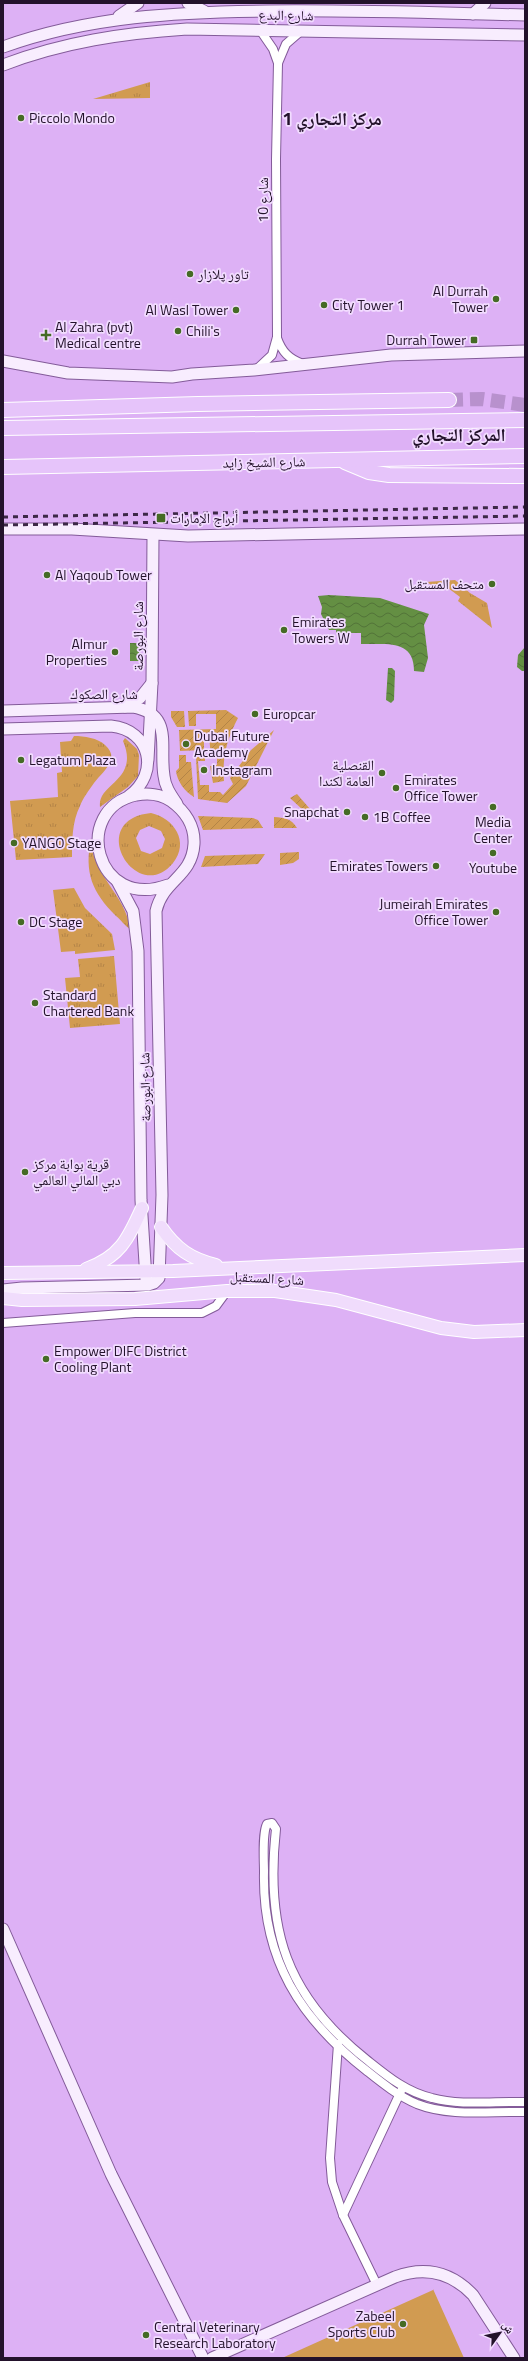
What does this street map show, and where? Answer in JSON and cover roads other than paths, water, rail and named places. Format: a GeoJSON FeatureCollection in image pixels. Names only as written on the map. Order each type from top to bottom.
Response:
{"type":"FeatureCollection","features":[{"type":"Feature","properties":{"kind":"highway"},"geometry":{"type":"LineString","coordinates":[[3,410],[198,404],[449,400]]}},
{"type":"Feature","properties":{"kind":"highway"},"geometry":{"type":"LineString","coordinates":[[3,428],[525,420]]}},
{"type":"Feature","properties":{"kind":"highway","name":"شارع الشيخ زايد"},"geometry":{"type":"LineString","coordinates":[[3,467],[525,456]]}},
{"type":"Feature","properties":{"kind":"highway"},"geometry":{"type":"LineString","coordinates":[[341,460],[369,472],[389,475],[525,476]]}},
{"type":"Feature","properties":{"kind":"main road"},"geometry":{"type":"LineString","coordinates":[[77,1272],[105,1261],[122,1247],[142,1208]]}},
{"type":"Feature","properties":{"kind":"main road"},"geometry":{"type":"LineString","coordinates":[[161,1227],[174,1245],[186,1254],[200,1260],[227,1267]]}},
{"type":"Feature","properties":{"kind":"main road"},"geometry":{"type":"LineString","coordinates":[[489,1257],[506,1250],[525,1247]]}},
{"type":"Feature","properties":{"kind":"main road","name":"شارع المستقبل"},"geometry":{"type":"LineString","coordinates":[[3,1273],[161,1271],[227,1267],[333,1265],[525,1255]]}},
{"type":"Feature","properties":{"kind":"main road","name":"شارع المستقبل"},"geometry":{"type":"LineString","coordinates":[[3,1298],[42,1300],[158,1297],[227,1291],[275,1291],[318,1296],[452,1330],[474,1332],[525,1330]]}},
{"type":"Feature","properties":{"kind":"street"},"geometry":{"type":"LineString","coordinates":[[113,19],[138,3]]}},
{"type":"Feature","properties":{"kind":"street"},"geometry":{"type":"LineString","coordinates":[[188,3],[206,12]]}},
{"type":"Feature","properties":{"kind":"street"},"geometry":{"type":"LineString","coordinates":[[473,14],[485,3]]}},
{"type":"Feature","properties":{"kind":"street","name":"شارع البدع"},"geometry":{"type":"LineString","coordinates":[[3,47],[56,30],[113,19],[206,12],[330,7],[525,16]]}},
{"type":"Feature","properties":{"kind":"street","name":"شارع البدع"},"geometry":{"type":"LineString","coordinates":[[3,65],[55,48],[99,38],[143,32],[187,29],[525,35]]}},
{"type":"Feature","properties":{"kind":"street","name":"شارع 10"},"geometry":{"type":"LineString","coordinates":[[260,30],[269,43],[278,63]]}},
{"type":"Feature","properties":{"kind":"street","name":"شارع 10"},"geometry":{"type":"LineString","coordinates":[[254,370],[269,360],[277,337],[276,159],[278,63],[286,44],[301,31]]}},
{"type":"Feature","properties":{"kind":"street","name":"شارع 10"},"geometry":{"type":"LineString","coordinates":[[277,337],[281,348],[289,358],[306,365]]}},
{"type":"Feature","properties":{"kind":"street"},"geometry":{"type":"LineString","coordinates":[[3,361],[84,374],[172,377],[192,374],[306,365],[405,354],[525,351]]}},
{"type":"Feature","properties":{"kind":"street"},"geometry":{"type":"LineString","coordinates":[[3,529],[72,530],[153,536],[291,536],[525,529]]}},
{"type":"Feature","properties":{"kind":"street","name":"شارع البورصة"},"geometry":{"type":"LineString","coordinates":[[148,760],[152,682],[153,536]]}},
{"type":"Feature","properties":{"kind":"street"},"geometry":{"type":"LineString","coordinates":[[125,708],[140,698],[152,682]]}},
{"type":"Feature","properties":{"kind":"street","name":"شارع الصكوك"},"geometry":{"type":"LineString","coordinates":[[3,711],[140,708],[151,712],[157,719],[162,731],[164,780],[178,806]]}},
{"type":"Feature","properties":{"kind":"street"},"geometry":{"type":"LineString","coordinates":[[3,729],[120,727],[135,735],[141,742],[148,760],[142,782],[129,797],[109,811],[99,831],[98,842],[103,864],[117,881],[129,887],[142,890],[156,890],[168,885],[187,868],[194,845],[190,822],[178,806],[167,799],[155,795],[142,794],[129,797]]}},
{"type":"Feature","properties":{"kind":"street","name":"شارع البورصة"},"geometry":{"type":"LineString","coordinates":[[117,881],[133,912],[138,951],[142,1208],[148,1285]]}},
{"type":"Feature","properties":{"kind":"street","name":"شارع البورصة"},"geometry":{"type":"LineString","coordinates":[[161,1271],[156,918],[158,904],[168,885]]}},
{"type":"Feature","properties":{"kind":"street"},"geometry":{"type":"LineString","coordinates":[[3,1290],[22,1288],[148,1285],[157,1281],[161,1271]]}},
{"type":"Feature","properties":{"kind":"street"},"geometry":{"type":"LineString","coordinates":[[148,1285],[158,1297]]}},
{"type":"Feature","properties":{"kind":"street"},"geometry":{"type":"LineString","coordinates":[[3,1323],[135,1312],[202,1313],[216,1306],[227,1291]]}},
{"type":"Feature","properties":{"kind":"street"},"geometry":{"type":"LineString","coordinates":[[525,2102],[454,2102],[432,2098],[403,2086],[364,2058],[339,2035],[320,2014],[300,1987],[281,1942],[272,1896],[276,1828],[274,1824],[269,1823],[265,1829],[263,1886],[271,1939],[283,1972],[300,2003],[315,2024],[337,2047],[399,2095],[428,2108],[450,2111],[525,2112]]}},
{"type":"Feature","properties":{"kind":"street"},"geometry":{"type":"LineString","coordinates":[[3,1929],[111,2174],[203,2358]]}},
{"type":"Feature","properties":{"kind":"street"},"geometry":{"type":"LineString","coordinates":[[339,2035],[330,2158],[332,2182],[343,2216],[377,2285]]}},
{"type":"Feature","properties":{"kind":"street"},"geometry":{"type":"LineString","coordinates":[[343,2216],[403,2086]]}},
{"type":"Feature","properties":{"kind":"street"},"geometry":{"type":"LineString","coordinates":[[428,2108],[432,2098]]}},
{"type":"Feature","properties":{"kind":"street"},"geometry":{"type":"LineString","coordinates":[[212,2358],[377,2285],[416,2271],[437,2273],[457,2281],[473,2295],[514,2358]]}},
{"type":"Feature","properties":{"kind":"water"},"geometry":{"type":"Polygon","coordinates":[[[329,595],[380,598],[429,614],[424,625],[428,658],[424,672],[414,671],[413,660],[409,653],[403,648],[388,644],[361,644],[361,633],[336,633],[336,630],[329,630],[321,614],[322,607],[318,596],[329,595]]]}},
{"type":"Feature","properties":{"kind":"water"},"geometry":{"type":"Polygon","coordinates":[[[130,643],[139,643],[139,661],[130,661],[130,643]]]}},
{"type":"Feature","properties":{"kind":"water"},"geometry":{"type":"Polygon","coordinates":[[[525,647],[525,671],[522,671],[517,667],[518,655],[525,647]]]}},
{"type":"Feature","properties":{"kind":"water"},"geometry":{"type":"Polygon","coordinates":[[[388,668],[392,668],[395,671],[394,700],[391,703],[386,700],[388,668]]]}},
{"type":"Feature","properties":{"kind":"tunnel"},"geometry":{"type":"LineString","coordinates":[[449,400],[482,399],[525,405]]}},
{"type":"Feature","properties":{"kind":"railway"},"geometry":{"type":"LineString","coordinates":[[3,517],[525,507]]}},
{"type":"Feature","properties":{"kind":"railway"},"geometry":{"type":"LineString","coordinates":[[3,525],[525,516]]}},
{"type":"Feature","properties":{"kind":"place","name":"Piccolo Mondo"},"geometry":{"type":"Point","coordinates":[21,118]}},
{"type":"Feature","properties":{"kind":"place","name":"تاور پلازار"},"geometry":{"type":"Point","coordinates":[190,274]}},
{"type":"Feature","properties":{"kind":"place","name":"Al Durrah Tower"},"geometry":{"type":"Point","coordinates":[496,299]}},
{"type":"Feature","properties":{"kind":"place","name":"City Tower 1"},"geometry":{"type":"Point","coordinates":[324,305]}},
{"type":"Feature","properties":{"kind":"place","name":"Al Wasl Tower"},"geometry":{"type":"Point","coordinates":[236,310]}},
{"type":"Feature","properties":{"kind":"place","name":"Chili's"},"geometry":{"type":"Point","coordinates":[178,331]}},
{"type":"Feature","properties":{"kind":"place","name":"Al Zahra (pvt) Medical centre"},"geometry":{"type":"Point","coordinates":[46,335]}},
{"type":"Feature","properties":{"kind":"place","name":"Durrah Tower"},"geometry":{"type":"Point","coordinates":[474,340]}},
{"type":"Feature","properties":{"kind":"place","name":"أبراج الإمارات"},"geometry":{"type":"Point","coordinates":[161,518]}},
{"type":"Feature","properties":{"kind":"place","name":"Al Yaqoub Tower"},"geometry":{"type":"Point","coordinates":[47,575]}},
{"type":"Feature","properties":{"kind":"place","name":"متحف المستقبل"},"geometry":{"type":"Point","coordinates":[492,584]}},
{"type":"Feature","properties":{"kind":"place","name":"Emirates Towers W"},"geometry":{"type":"Point","coordinates":[284,630]}},
{"type":"Feature","properties":{"kind":"place","name":"Almur Properties"},"geometry":{"type":"Point","coordinates":[115,652]}},
{"type":"Feature","properties":{"kind":"place","name":"Europcar"},"geometry":{"type":"Point","coordinates":[255,714]}},
{"type":"Feature","properties":{"kind":"place","name":"Dubai Future Academy"},"geometry":{"type":"Point","coordinates":[186,744]}},
{"type":"Feature","properties":{"kind":"place","name":"Legatum Plaza"},"geometry":{"type":"Point","coordinates":[21,760]}},
{"type":"Feature","properties":{"kind":"place","name":"Instagram"},"geometry":{"type":"Point","coordinates":[204,770]}},
{"type":"Feature","properties":{"kind":"place","name":"القنصلية العامة لكندا"},"geometry":{"type":"Point","coordinates":[382,773]}},
{"type":"Feature","properties":{"kind":"place","name":"Emirates Office Tower"},"geometry":{"type":"Point","coordinates":[396,788]}},
{"type":"Feature","properties":{"kind":"place","name":"Media Center"},"geometry":{"type":"Point","coordinates":[493,807]}},
{"type":"Feature","properties":{"kind":"place","name":"Snapchat"},"geometry":{"type":"Point","coordinates":[347,812]}},
{"type":"Feature","properties":{"kind":"place","name":"1B Coffee"},"geometry":{"type":"Point","coordinates":[365,817]}},
{"type":"Feature","properties":{"kind":"place","name":"YANGO Stage"},"geometry":{"type":"Point","coordinates":[14,843]}},
{"type":"Feature","properties":{"kind":"place","name":"Youtube"},"geometry":{"type":"Point","coordinates":[493,853]}},
{"type":"Feature","properties":{"kind":"place","name":"Emirates Towers"},"geometry":{"type":"Point","coordinates":[436,866]}},
{"type":"Feature","properties":{"kind":"place","name":"Jumeirah Emirates Office Tower"},"geometry":{"type":"Point","coordinates":[496,912]}},
{"type":"Feature","properties":{"kind":"place","name":"DC Stage"},"geometry":{"type":"Point","coordinates":[21,922]}},
{"type":"Feature","properties":{"kind":"place","name":"Standard Chartered Bank"},"geometry":{"type":"Point","coordinates":[35,1003]}},
{"type":"Feature","properties":{"kind":"place","name":"قرية بوابة مركز دبي المالي العالمي"},"geometry":{"type":"Point","coordinates":[25,1172]}},
{"type":"Feature","properties":{"kind":"place","name":"Empower DIFC District Cooling Plant"},"geometry":{"type":"Point","coordinates":[46,1359]}},
{"type":"Feature","properties":{"kind":"place","name":"Zabeel Sports Club"},"geometry":{"type":"Point","coordinates":[403,2324]}},
{"type":"Feature","properties":{"kind":"place","name":"Central Veterinary Research Laboratory"},"geometry":{"type":"Point","coordinates":[146,2335]}},
{"type":"Feature","properties":{"kind":"district","name":"مركز التجاري 1"},"geometry":{"type":"Point","coordinates":[332,119]}},
{"type":"Feature","properties":{"kind":"district","name":"المركز التجاري"},"geometry":{"type":"Point","coordinates":[459,435]}}]}
